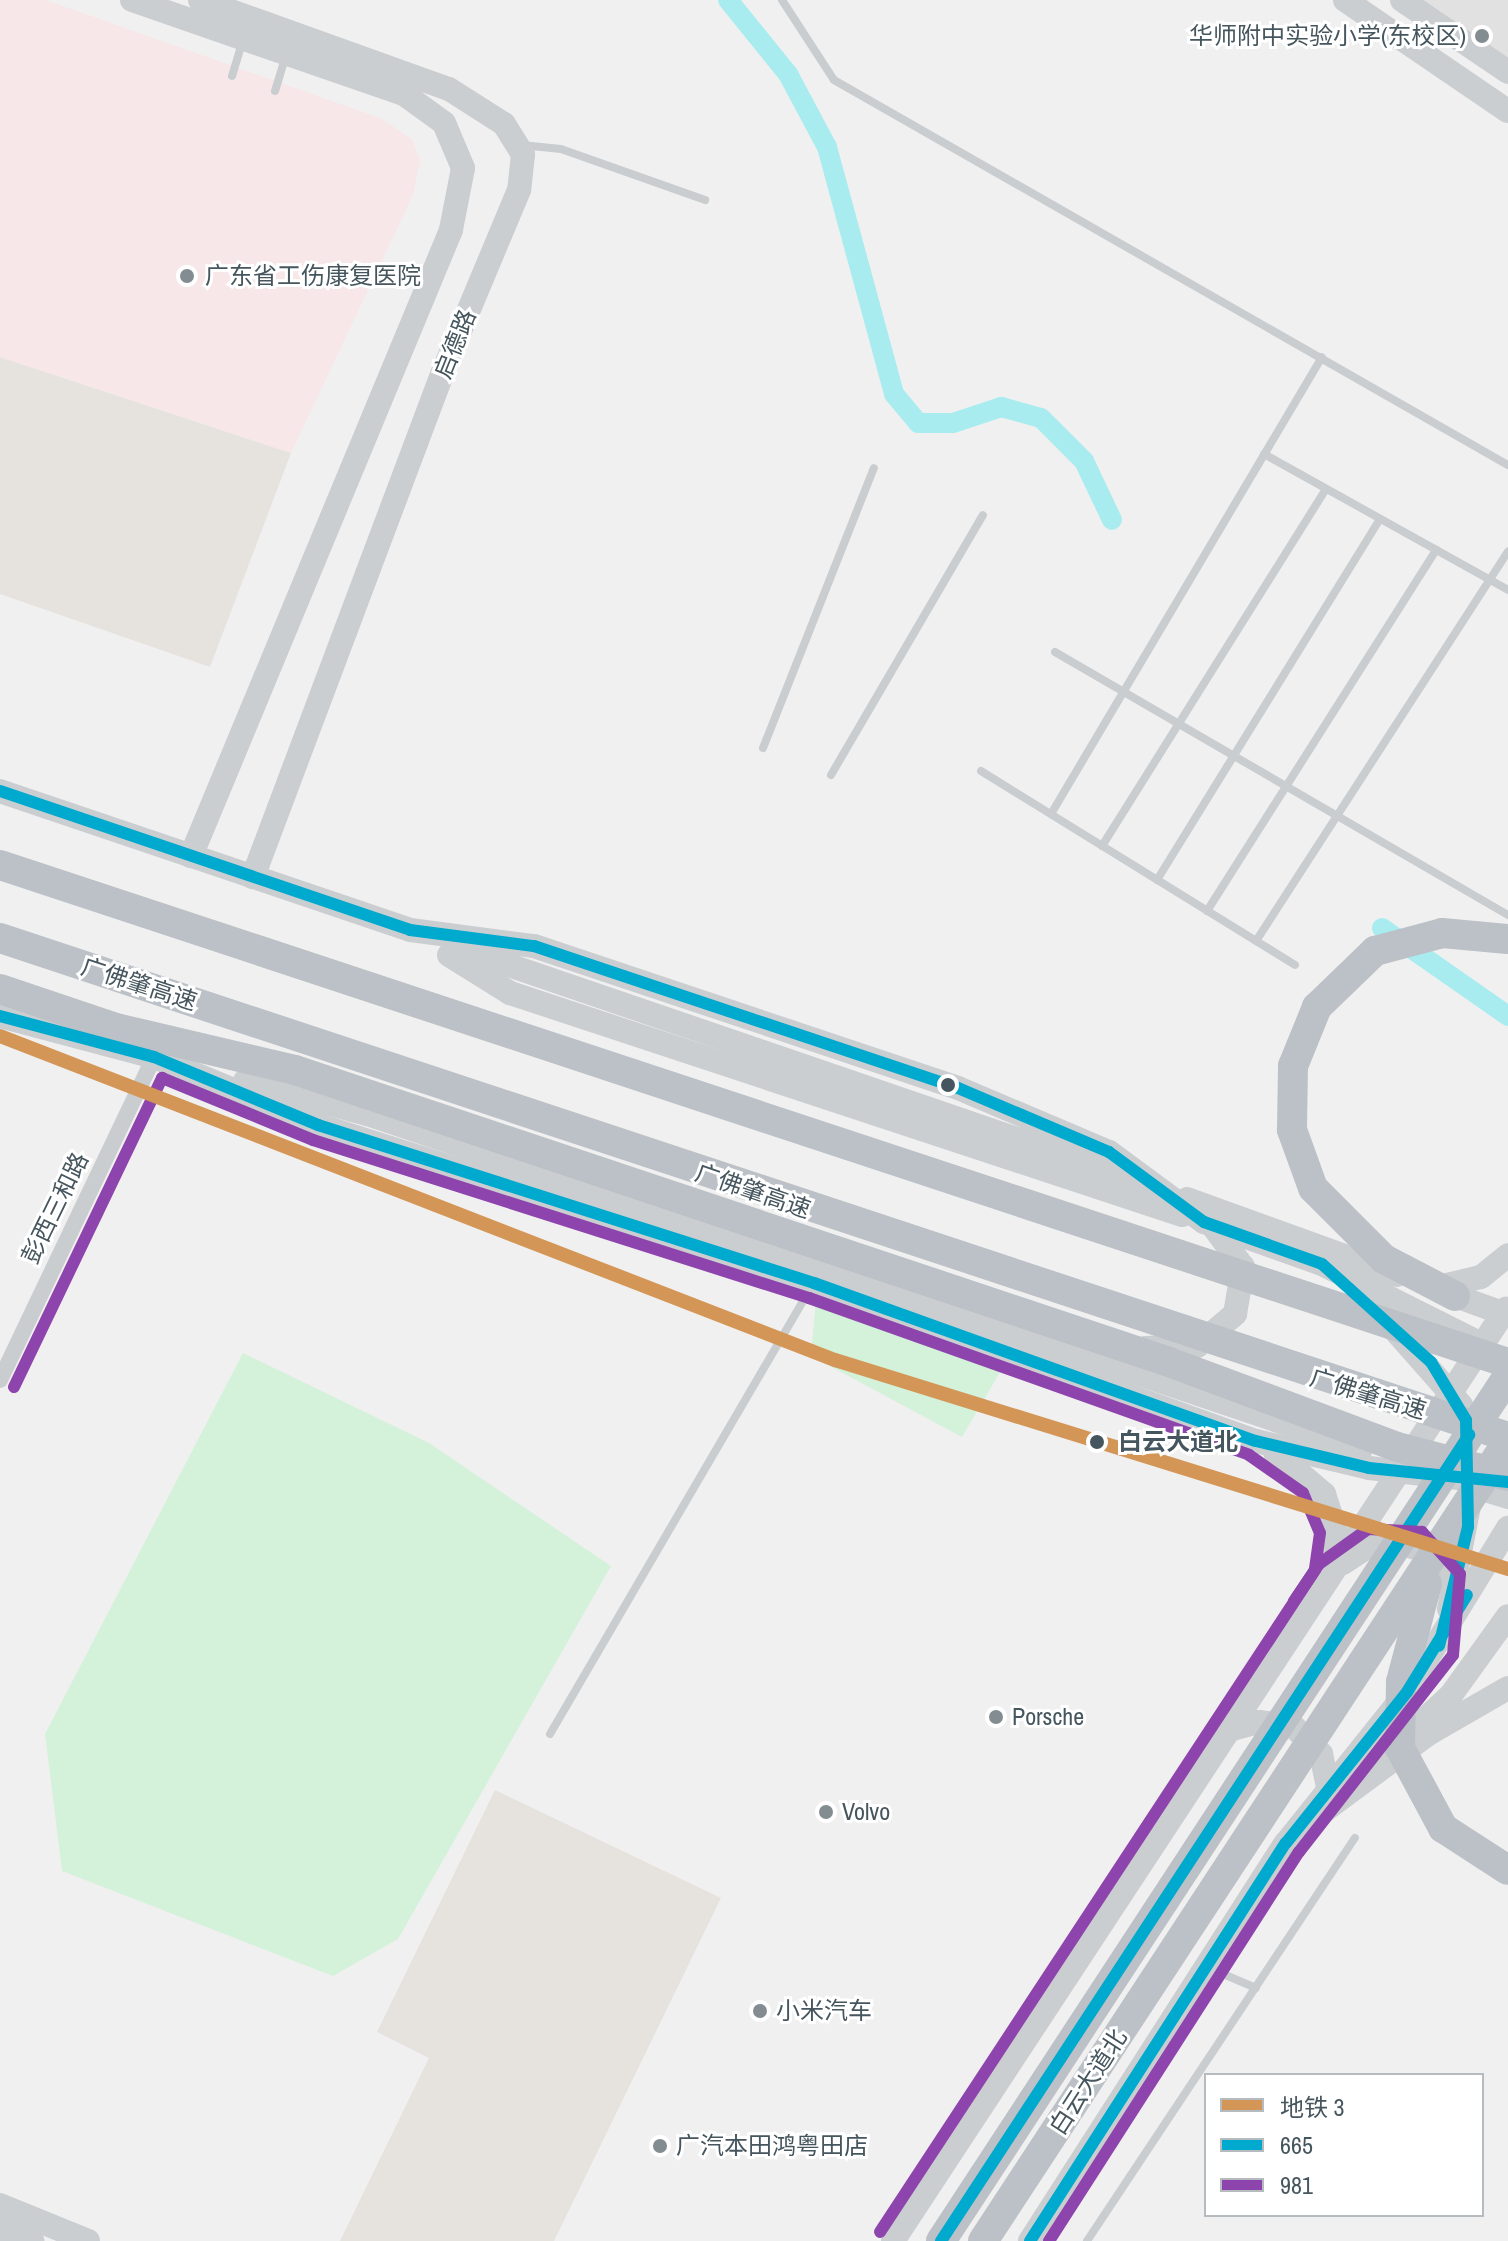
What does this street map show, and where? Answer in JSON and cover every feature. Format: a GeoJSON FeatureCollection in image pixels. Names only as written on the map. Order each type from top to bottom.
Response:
{"type":"FeatureCollection","features":[{"type":"Feature","properties":{"kind":"highway"},"geometry":{"type":"LineString","coordinates":[[0,865],[1503,1362]]}},
{"type":"Feature","properties":{"kind":"highway"},"geometry":{"type":"LineString","coordinates":[[1455,1296],[1384,1259],[1320,1197],[1294,1145],[1293,1066],[1317,1007],[1375,951],[1442,933],[1508,939]]}},
{"type":"Feature","properties":{"kind":"highway","name":"广佛肇高速"},"geometry":{"type":"LineString","coordinates":[[9,942],[1508,1439]]}},
{"type":"Feature","properties":{"kind":"highway"},"geometry":{"type":"LineString","coordinates":[[0,989],[367,1114]]}},
{"type":"Feature","properties":{"kind":"highway"},"geometry":{"type":"LineString","coordinates":[[116,1028],[295,1070],[1120,1346],[1397,1447],[1508,1476]]}},
{"type":"Feature","properties":{"kind":"highway","name":"白云大道北"},"geometry":{"type":"LineString","coordinates":[[941,2241],[1122,1966],[1503,1362]]}},
{"type":"Feature","properties":{"kind":"highway","name":"白云大道北"},"geometry":{"type":"LineString","coordinates":[[983,2241],[1508,1439]]}},
{"type":"Feature","properties":{"kind":"highway"},"geometry":{"type":"LineString","coordinates":[[1444,1539],[1407,1655],[1400,1748],[1443,1828],[1508,1870]]}},
{"type":"Feature","properties":{"kind":"street","name":"启德路"},"geometry":{"type":"LineString","coordinates":[[132,0],[427,106],[459,148],[463,189],[191,856]]}},
{"type":"Feature","properties":{"kind":"street"},"geometry":{"type":"LineString","coordinates":[[200,0],[449,89],[504,124],[519,145]]}},
{"type":"Feature","properties":{"kind":"street"},"geometry":{"type":"LineString","coordinates":[[1345,0],[1508,111]]}},
{"type":"Feature","properties":{"kind":"street"},"geometry":{"type":"LineString","coordinates":[[1402,0],[1508,72]]}},
{"type":"Feature","properties":{"kind":"street","name":"启德路"},"geometry":{"type":"LineString","coordinates":[[253,877],[444,369],[519,190],[519,145]]}},
{"type":"Feature","properties":{"kind":"street"},"geometry":{"type":"LineString","coordinates":[[0,791],[410,930],[1455,1296],[1507,1310],[1499,1325],[1503,1362],[1330,1576],[1225,1731],[893,2241]]}},
{"type":"Feature","properties":{"kind":"street"},"geometry":{"type":"LineString","coordinates":[[410,930],[534,946],[958,1088],[1109,1152],[1230,1242],[1243,1267],[1240,1301],[1227,1327],[1197,1346],[1120,1346]]}},
{"type":"Feature","properties":{"kind":"street"},"geometry":{"type":"LineString","coordinates":[[410,930],[510,993],[1204,1222],[1322,1264],[1443,1288],[1481,1277],[1508,1255]]}},
{"type":"Feature","properties":{"kind":"street"},"geometry":{"type":"LineString","coordinates":[[0,1016],[367,1114],[1508,1497]]}},
{"type":"Feature","properties":{"kind":"street"},"geometry":{"type":"LineString","coordinates":[[154,1057],[318,1125],[814,1283],[1256,1441],[1369,1468],[1508,1482]]}},
{"type":"Feature","properties":{"kind":"street","name":"彭西三和路"},"geometry":{"type":"LineString","coordinates":[[0,1380],[154,1057]]}},
{"type":"Feature","properties":{"kind":"street"},"geometry":{"type":"LineString","coordinates":[[1322,1264],[1503,1362]]}},
{"type":"Feature","properties":{"kind":"street"},"geometry":{"type":"LineString","coordinates":[[1322,1264],[1431,1362],[1466,1420],[1468,1527],[1439,1646]]}},
{"type":"Feature","properties":{"kind":"street"},"geometry":{"type":"LineString","coordinates":[[1256,1441],[1324,1494],[1336,1531],[1330,1576]]}},
{"type":"Feature","properties":{"kind":"street"},"geometry":{"type":"LineString","coordinates":[[1030,2241],[1286,1843],[1335,1790],[1439,1646],[1508,1528]]}},
{"type":"Feature","properties":{"kind":"street"},"geometry":{"type":"LineString","coordinates":[[1330,1576],[1371,1545],[1422,1550],[1444,1576],[1439,1646]]}},
{"type":"Feature","properties":{"kind":"street"},"geometry":{"type":"LineString","coordinates":[[1335,1790],[1451,1695],[1508,1616]]}},
{"type":"Feature","properties":{"kind":"street"},"geometry":{"type":"LineString","coordinates":[[1335,1790],[1508,1688]]}},
{"type":"Feature","properties":{"kind":"street"},"geometry":{"type":"LineString","coordinates":[[1225,1731],[1259,1722],[1301,1730],[1321,1754],[1335,1790]]}},
{"type":"Feature","properties":{"kind":"street"},"geometry":{"type":"LineString","coordinates":[[0,2205],[88,2241]]}},
{"type":"Feature","properties":{"kind":"street"},"geometry":{"type":"LineString","coordinates":[[0,2228],[33,2241]]}},
{"type":"Feature","properties":{"kind":"lane"},"geometry":{"type":"LineString","coordinates":[[782,0],[834,80],[1508,465]]}},
{"type":"Feature","properties":{"kind":"lane"},"geometry":{"type":"LineString","coordinates":[[232,76],[243,39]]}},
{"type":"Feature","properties":{"kind":"lane"},"geometry":{"type":"LineString","coordinates":[[275,91],[286,54]]}},
{"type":"Feature","properties":{"kind":"lane"},"geometry":{"type":"LineString","coordinates":[[519,145],[561,149],[705,200]]}},
{"type":"Feature","properties":{"kind":"lane"},"geometry":{"type":"LineString","coordinates":[[1051,814],[1322,357]]}},
{"type":"Feature","properties":{"kind":"lane"},"geometry":{"type":"LineString","coordinates":[[1264,454],[1508,590]]}},
{"type":"Feature","properties":{"kind":"lane"},"geometry":{"type":"LineString","coordinates":[[763,748],[874,468]]}},
{"type":"Feature","properties":{"kind":"lane"},"geometry":{"type":"LineString","coordinates":[[1102,846],[1326,489]]}},
{"type":"Feature","properties":{"kind":"lane"},"geometry":{"type":"LineString","coordinates":[[831,775],[983,515]]}},
{"type":"Feature","properties":{"kind":"lane"},"geometry":{"type":"LineString","coordinates":[[1157,880],[1380,519]]}},
{"type":"Feature","properties":{"kind":"lane"},"geometry":{"type":"LineString","coordinates":[[1207,911],[1436,550]]}},
{"type":"Feature","properties":{"kind":"lane"},"geometry":{"type":"LineString","coordinates":[[1256,941],[1508,551]]}},
{"type":"Feature","properties":{"kind":"lane"},"geometry":{"type":"LineString","coordinates":[[1055,652],[1508,915]]}},
{"type":"Feature","properties":{"kind":"lane"},"geometry":{"type":"LineString","coordinates":[[981,771],[1295,965]]}},
{"type":"Feature","properties":{"kind":"lane"},"geometry":{"type":"LineString","coordinates":[[550,1734],[814,1283]]}},
{"type":"Feature","properties":{"kind":"lane"},"geometry":{"type":"LineString","coordinates":[[1087,2241],[1355,1838]]}},
{"type":"Feature","properties":{"kind":"lane"},"geometry":{"type":"LineString","coordinates":[[1208,1968],[1256,1988]]}},
{"type":"Feature","properties":{"kind":"shaded area","name":"广东省工伤康复医院"},"geometry":{"type":"Polygon","coordinates":[[[0,0],[46,0],[380,118],[412,139],[420,160],[413,195],[291,453],[0,357],[0,0]]]}},
{"type":"Feature","properties":{"kind":"shaded area","name":"华师附中实验小学(东校区)"},"geometry":{"type":"Polygon","coordinates":[[[1402,0],[1508,0],[1508,72],[1402,0]]]}},
{"type":"Feature","properties":{"kind":"shaded area"},"geometry":{"type":"Polygon","coordinates":[[[0,357],[291,453],[210,667],[0,594],[0,357]]]}},
{"type":"Feature","properties":{"kind":"shaded area"},"geometry":{"type":"Polygon","coordinates":[[[495,1790],[721,1898],[554,2241],[340,2241],[429,2058],[377,2032],[495,1790]]]}},
{"type":"Feature","properties":{"kind":"green space"},"geometry":{"type":"Polygon","coordinates":[[[816,1299],[1003,1367],[962,1437],[811,1356],[816,1299]]]}},
{"type":"Feature","properties":{"kind":"green space"},"geometry":{"type":"Polygon","coordinates":[[[243,1353],[429,1443],[611,1566],[398,1939],[333,1976],[62,1871],[45,1734],[243,1353]]]}},
{"type":"Feature","properties":{"kind":"waterway"},"geometry":{"type":"LineString","coordinates":[[728,0],[788,74],[827,147],[894,394],[918,423],[953,423],[1001,407],[1041,418],[1084,461],[1112,520]]}},
{"type":"Feature","properties":{"kind":"waterway"},"geometry":{"type":"LineString","coordinates":[[1382,928],[1508,1016]]}},
{"type":"Feature","properties":{"kind":"metro line","name":"3"},"geometry":{"type":"LineString","coordinates":[[0,1036],[835,1360],[1508,1569]]}},
{"type":"Feature","properties":{"kind":"transit line","name":"665"},"geometry":{"type":"LineString","coordinates":[[0,791],[410,930],[534,946],[958,1088],[1109,1152],[1204,1222],[1322,1264],[1431,1362],[1466,1420],[1468,1527],[1439,1646]]}},
{"type":"Feature","properties":{"kind":"transit line","name":"665"},"geometry":{"type":"LineString","coordinates":[[0,1016],[154,1057],[318,1125],[814,1283],[1256,1441],[1369,1468],[1508,1482]]}},
{"type":"Feature","properties":{"kind":"transit line","name":"981"},"geometry":{"type":"LineString","coordinates":[[14,1387],[162,1078],[313,1140],[809,1298],[1249,1455],[1303,1493],[1320,1533],[1315,1570],[880,2232]]}},
{"type":"Feature","properties":{"kind":"transit line","name":"665"},"geometry":{"type":"LineString","coordinates":[[941,2241],[1469,1435]]}},
{"type":"Feature","properties":{"kind":"transit line","name":"981"},"geometry":{"type":"LineString","coordinates":[[1049,2241],[1299,1852],[1453,1655],[1460,1574],[1422,1532],[1368,1529],[1319,1564],[1294,1601]]}},
{"type":"Feature","properties":{"kind":"transit line","name":"665"},"geometry":{"type":"LineString","coordinates":[[1030,2241],[1286,1843],[1407,1692],[1467,1595]]}},
{"type":"Feature","properties":{"kind":"place","name":"华师附中实验小学(东校区)"},"geometry":{"type":"Point","coordinates":[1482,36]}},
{"type":"Feature","properties":{"kind":"place","name":"广东省工伤康复医院"},"geometry":{"type":"Point","coordinates":[187,276]}},
{"type":"Feature","properties":{"kind":"place","name":"白云大道北"},"geometry":{"type":"Point","coordinates":[1097,1442]}},
{"type":"Feature","properties":{"kind":"place","name":"Porsche"},"geometry":{"type":"Point","coordinates":[996,1717]}},
{"type":"Feature","properties":{"kind":"place","name":"Volvo"},"geometry":{"type":"Point","coordinates":[826,1812]}},
{"type":"Feature","properties":{"kind":"place","name":"小米汽车"},"geometry":{"type":"Point","coordinates":[760,2011]}},
{"type":"Feature","properties":{"kind":"place","name":"广汽本田鸿粤田店"},"geometry":{"type":"Point","coordinates":[660,2146]}}]}
